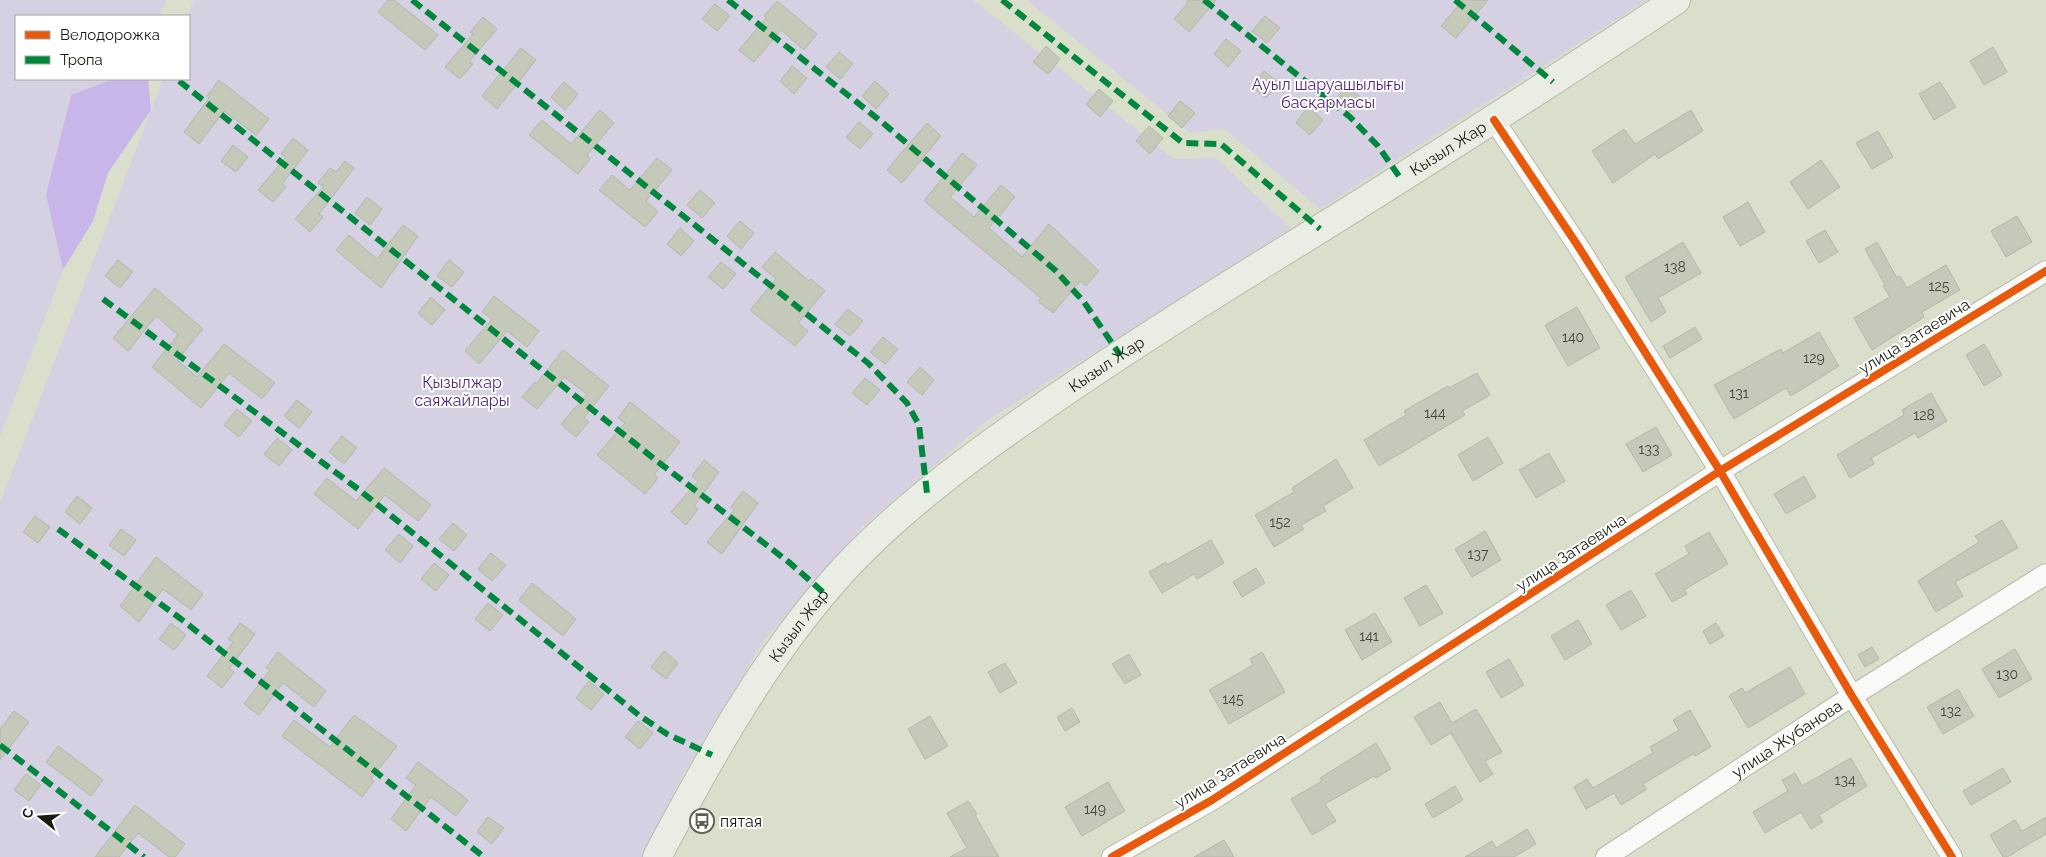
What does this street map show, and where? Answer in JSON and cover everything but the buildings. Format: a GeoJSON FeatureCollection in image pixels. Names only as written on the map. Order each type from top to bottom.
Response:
{"type":"FeatureCollection","features":[{"type":"Feature","properties":{"kind":"main road","name":"Кызыл Жар"},"geometry":{"type":"LineString","coordinates":[[657,857],[732,721],[777,653],[846,567],[888,526],[965,462],[1060,394],[1170,322],[1494,120],[1676,0]]}},
{"type":"Feature","properties":{"kind":"street"},"geometry":{"type":"LineString","coordinates":[[1494,120],[1578,246],[1720,471],[1852,696],[1952,857]]}},
{"type":"Feature","properties":{"kind":"street","name":"улица Затаевича"},"geometry":{"type":"LineString","coordinates":[[1112,857],[1212,800],[1720,471],[2046,272]]}},
{"type":"Feature","properties":{"kind":"street","name":"улица Жубанова"},"geometry":{"type":"LineString","coordinates":[[1606,857],[1852,696],[2046,574]]}},
{"type":"Feature","properties":{"kind":"green space"},"geometry":{"type":"Polygon","coordinates":[[[0,0],[167,0],[160,15],[15,15],[15,80],[110,80],[70,95],[46,194],[63,270],[0,437],[0,0]]]}},
{"type":"Feature","properties":{"kind":"green space","name":"Қызылжар саяжайлары"},"geometry":{"type":"Polygon","coordinates":[[[194,0],[973,0],[1174,159],[1216,158],[1291,228],[988,420],[862,527],[765,639],[681,778],[642,857],[0,857],[0,503],[163,80],[190,80],[190,15],[187,15],[194,0]]]}},
{"type":"Feature","properties":{"kind":"green space","name":"Ауыл шаруашылығы басқармасы"},"geometry":{"type":"Polygon","coordinates":[[[1027,0],[1647,0],[1320,209],[1224,129],[1190,133],[1027,0]]]}},
{"type":"Feature","properties":{"kind":"shaded area"},"geometry":{"type":"Polygon","coordinates":[[[110,80],[148,80],[151,110],[108,173],[93,221],[63,270],[46,194],[71,95],[110,80]]]}},
{"type":"Feature","properties":{"kind":"marked path"},"geometry":{"type":"LineString","coordinates":[[412,0],[868,363],[907,403],[919,425],[927,493]]}},
{"type":"Feature","properties":{"kind":"marked path"},"geometry":{"type":"LineString","coordinates":[[728,0],[883,123],[1055,270],[1084,302],[1120,355]]}},
{"type":"Feature","properties":{"kind":"marked path"},"geometry":{"type":"LineString","coordinates":[[1002,0],[1183,143],[1221,144],[1320,229]]}},
{"type":"Feature","properties":{"kind":"marked path"},"geometry":{"type":"LineString","coordinates":[[1204,0],[1350,117],[1378,146],[1401,179]]}},
{"type":"Feature","properties":{"kind":"marked path"},"geometry":{"type":"LineString","coordinates":[[1455,0],[1553,82]]}},
{"type":"Feature","properties":{"kind":"marked path"},"geometry":{"type":"LineString","coordinates":[[179,81],[657,461],[790,563],[824,593]]}},
{"type":"Feature","properties":{"kind":"marked path"},"geometry":{"type":"LineString","coordinates":[[103,299],[358,489],[640,716],[667,734],[712,755]]}},
{"type":"Feature","properties":{"kind":"marked path"},"geometry":{"type":"LineString","coordinates":[[58,529],[181,619],[484,857]]}},
{"type":"Feature","properties":{"kind":"marked path"},"geometry":{"type":"LineString","coordinates":[[0,745],[144,857]]}},
{"type":"Feature","properties":{"kind":"cycle path"},"geometry":{"type":"LineString","coordinates":[[1494,120],[1578,246],[1720,471],[1852,696],[1952,857]]}},
{"type":"Feature","properties":{"kind":"cycle path"},"geometry":{"type":"LineString","coordinates":[[1112,857],[1212,800],[1720,471],[2046,271]]}},
{"type":"Feature","properties":{"kind":"place","name":"пятая"},"geometry":{"type":"Point","coordinates":[702,821]}}]}
